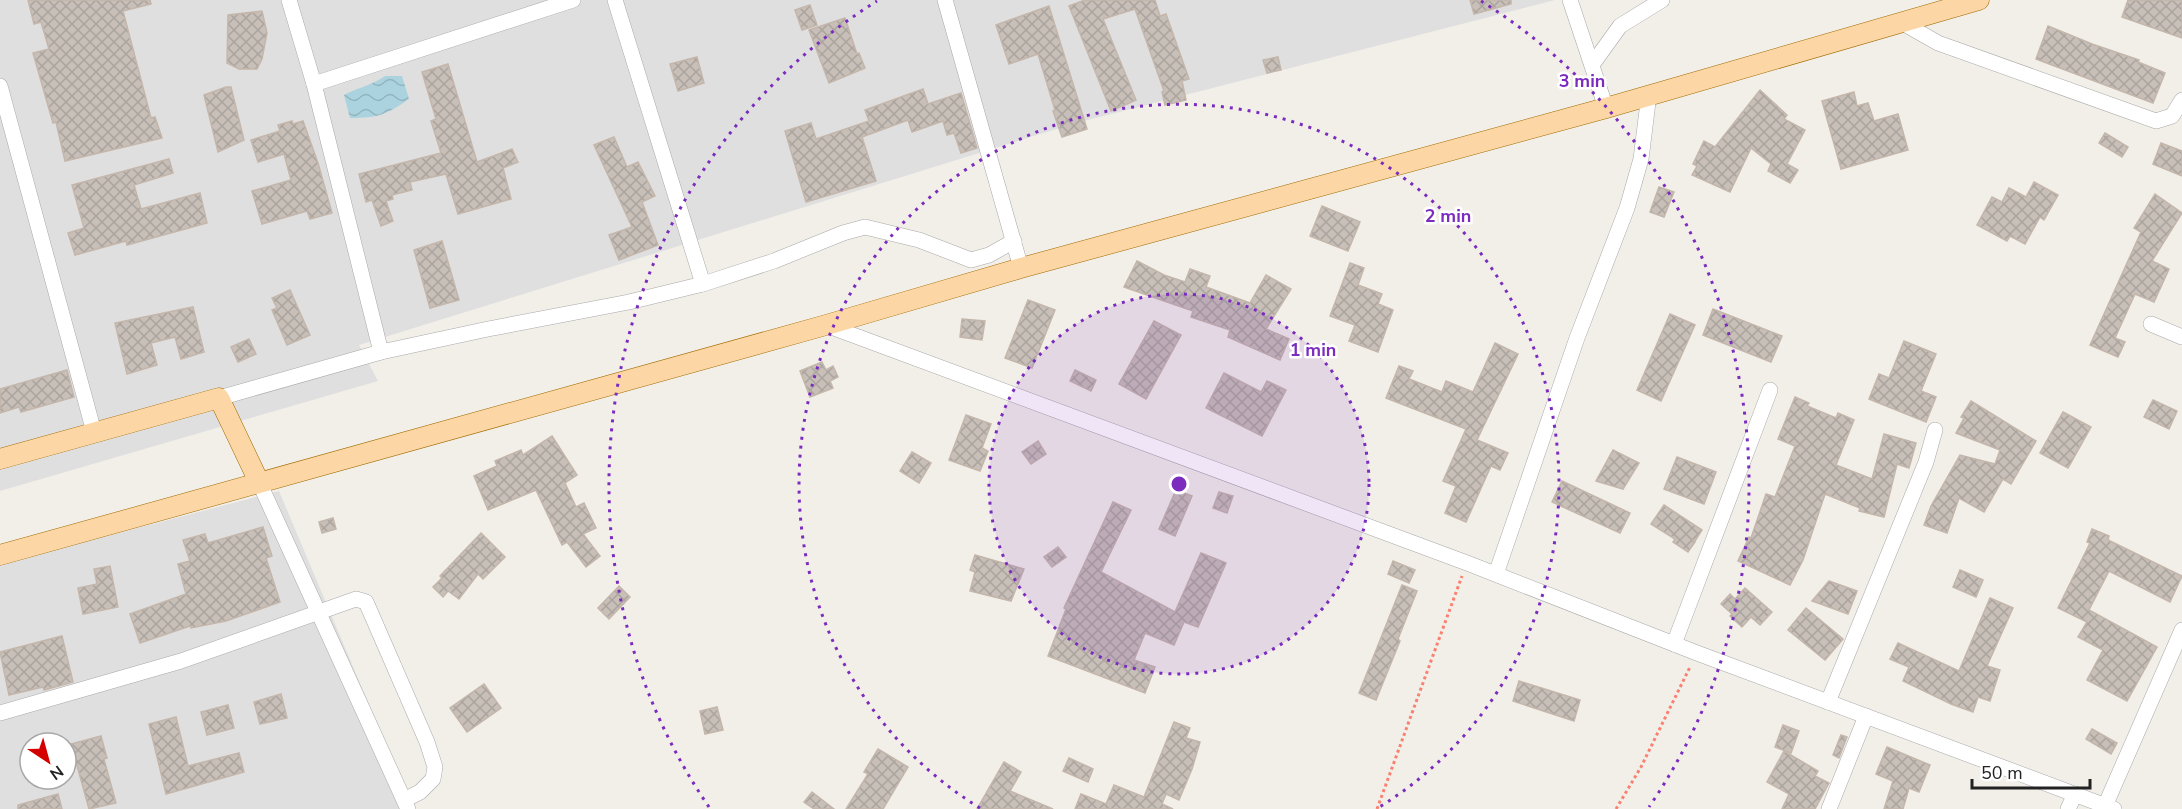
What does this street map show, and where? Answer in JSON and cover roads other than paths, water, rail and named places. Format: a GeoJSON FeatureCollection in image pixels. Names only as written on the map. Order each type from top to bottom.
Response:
{"type":"FeatureCollection","features":[{"type":"Feature","properties":{"kind":"main road"},"geometry":{"type":"LineString","coordinates":[[0,555],[826,325],[1021,268],[1606,108],[1979,0]]}},
{"type":"Feature","properties":{"kind":"main road"},"geometry":{"type":"LineString","coordinates":[[0,459],[219,398],[259,482]]}},
{"type":"Feature","properties":{"kind":"street"},"geometry":{"type":"LineString","coordinates":[[289,0],[314,84],[381,352]]}},
{"type":"Feature","properties":{"kind":"street"},"geometry":{"type":"LineString","coordinates":[[314,84],[573,0]]}},
{"type":"Feature","properties":{"kind":"street"},"geometry":{"type":"LineString","coordinates":[[615,0],[703,284]]}},
{"type":"Feature","properties":{"kind":"street"},"geometry":{"type":"LineString","coordinates":[[945,0],[1021,268]]}},
{"type":"Feature","properties":{"kind":"street"},"geometry":{"type":"LineString","coordinates":[[1570,0],[1606,108]]}},
{"type":"Feature","properties":{"kind":"street"},"geometry":{"type":"LineString","coordinates":[[1592,65],[1620,26],[1662,0]]}},
{"type":"Feature","properties":{"kind":"street"},"geometry":{"type":"LineString","coordinates":[[1901,22],[1938,44],[2156,122],[2172,116],[2182,100]]}},
{"type":"Feature","properties":{"kind":"street"},"geometry":{"type":"LineString","coordinates":[[0,86],[5,131],[94,432]]}},
{"type":"Feature","properties":{"kind":"street"},"geometry":{"type":"LineString","coordinates":[[1496,574],[1577,338],[1627,208],[1641,159],[1649,94]]}},
{"type":"Feature","properties":{"kind":"street"},"geometry":{"type":"LineString","coordinates":[[219,398],[381,352],[628,303],[703,284],[774,261],[843,233],[865,227],[919,240],[971,260],[989,255],[1014,241]]}},
{"type":"Feature","properties":{"kind":"street"},"geometry":{"type":"LineString","coordinates":[[2151,324],[2182,337]]}},
{"type":"Feature","properties":{"kind":"street"},"geometry":{"type":"LineString","coordinates":[[826,325],[1467,563],[1697,653],[2110,808],[2182,630]]}},
{"type":"Feature","properties":{"kind":"street"},"geometry":{"type":"LineString","coordinates":[[1674,644],[1770,390]]}},
{"type":"Feature","properties":{"kind":"street"},"geometry":{"type":"LineString","coordinates":[[1828,702],[1926,462],[1935,430]]}},
{"type":"Feature","properties":{"kind":"street"},"geometry":{"type":"LineString","coordinates":[[0,714],[181,661],[317,613],[356,599],[366,602],[427,742],[435,766],[433,780],[420,792],[406,804],[317,613],[259,482]]}},
{"type":"Feature","properties":{"kind":"street"},"geometry":{"type":"LineString","coordinates":[[1829,809],[1866,716]]}},
{"type":"Feature","properties":{"kind":"street"},"geometry":{"type":"LineString","coordinates":[[2068,809],[2074,794]]}},
{"type":"Feature","properties":{"kind":"water"},"geometry":{"type":"Polygon","coordinates":[[[385,76],[402,76],[409,99],[381,114],[350,118],[344,95],[385,76]]]}}]}
